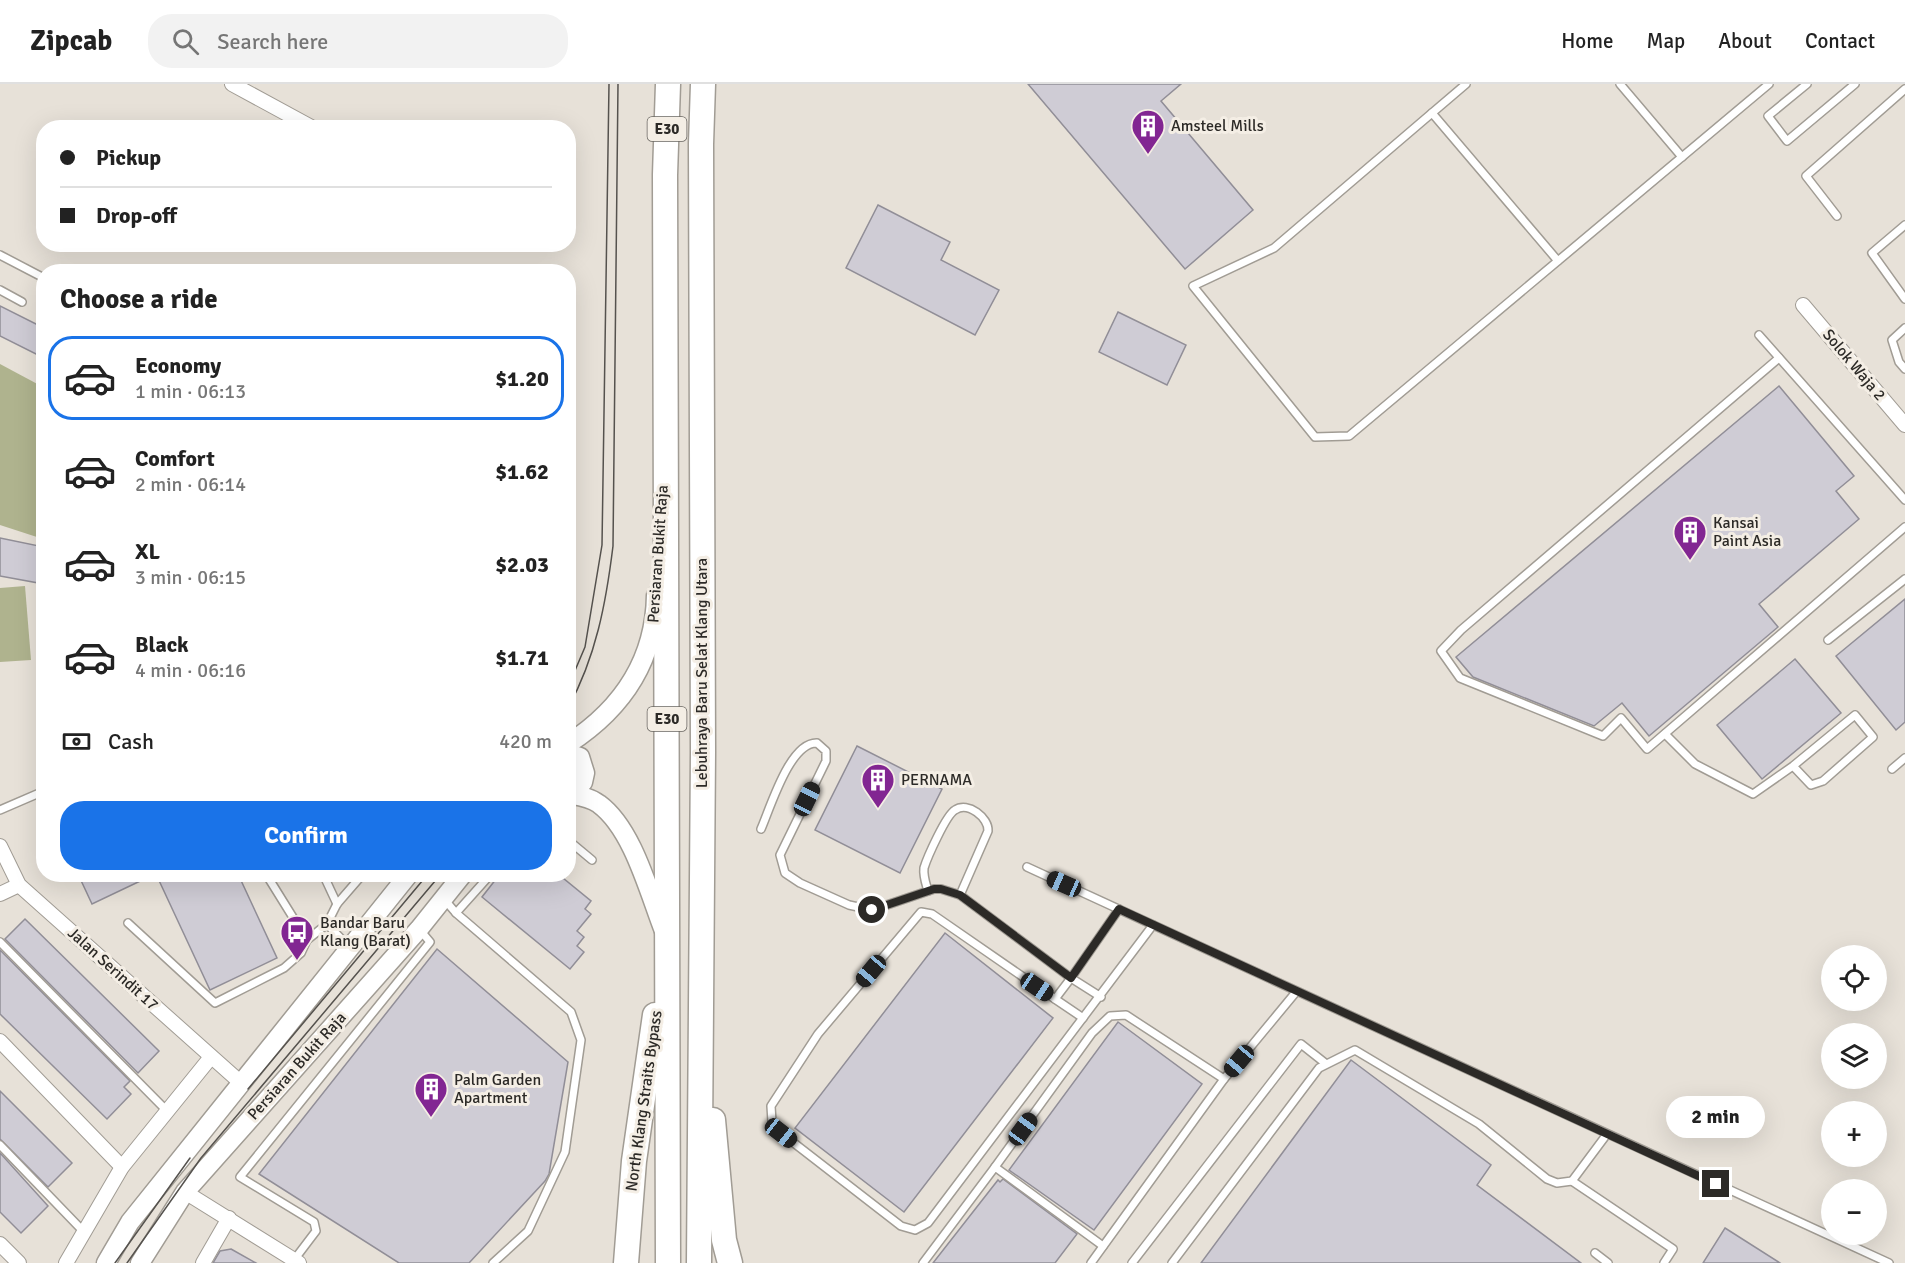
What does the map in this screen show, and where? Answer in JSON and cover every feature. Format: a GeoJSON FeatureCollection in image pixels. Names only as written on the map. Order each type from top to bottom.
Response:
{"type":"FeatureCollection","features":[{"type":"Feature","properties":{"kind":"highway","name":"Lebuhraya Baru Selat Klang Utara"},"geometry":{"type":"LineString","coordinates":[[668,84],[665,175],[668,441],[668,1263]]}},
{"type":"Feature","properties":{"kind":"highway","name":"Lebuhraya Baru Selat Klang Utara"},"geometry":{"type":"LineString","coordinates":[[699,1263],[699,1026],[703,752],[700,156],[703,84]]}},
{"type":"Feature","properties":{"kind":"highway","name":"North Klang Straits Bypass"},"geometry":{"type":"LineString","coordinates":[[626,1263],[633,1161],[667,939]]}},
{"type":"Feature","properties":{"kind":"highway"},"geometry":{"type":"LineString","coordinates":[[699,1026],[710,1080],[724,1239],[730,1263]]}},
{"type":"Feature","properties":{"kind":"main road","name":"Persiaran Bukit Raja"},"geometry":{"type":"LineString","coordinates":[[576,739],[594,727],[622,695],[638,674],[648,651],[656,610],[656,534],[668,441]]}},
{"type":"Feature","properties":{"kind":"main road"},"geometry":{"type":"LineString","coordinates":[[576,756],[580,757],[585,773],[583,782],[576,787]]}},
{"type":"Feature","properties":{"kind":"main road"},"geometry":{"type":"LineString","coordinates":[[576,794],[599,804],[627,837],[667,939]]}},
{"type":"Feature","properties":{"kind":"main road","name":"Persiaran Bukit Raja"},"geometry":{"type":"LineString","coordinates":[[106,1263],[130,1222],[402,882]]}},
{"type":"Feature","properties":{"kind":"main road","name":"Persiaran Bukit Raja"},"geometry":{"type":"LineString","coordinates":[[140,1263],[185,1192],[419,929],[457,882]]}},
{"type":"Feature","properties":{"kind":"street"},"geometry":{"type":"LineString","coordinates":[[232,84],[298,120]]}},
{"type":"Feature","properties":{"kind":"street","name":"Solok Waja 2"},"geometry":{"type":"LineString","coordinates":[[1803,305],[1905,424]]}},
{"type":"Feature","properties":{"kind":"street","name":"Jalan Serindit 17"},"geometry":{"type":"LineString","coordinates":[[0,846],[19,885],[240,1082]]}},
{"type":"Feature","properties":{"kind":"street"},"geometry":{"type":"LineString","coordinates":[[0,894],[19,885]]}},
{"type":"Feature","properties":{"kind":"street"},"geometry":{"type":"LineString","coordinates":[[0,1041],[122,1167]]}},
{"type":"Feature","properties":{"kind":"street"},"geometry":{"type":"LineString","coordinates":[[66,1263],[122,1167],[211,1057]]}},
{"type":"Feature","properties":{"kind":"street"},"geometry":{"type":"LineString","coordinates":[[185,1192],[296,1262]]}},
{"type":"Feature","properties":{"kind":"street"},"geometry":{"type":"LineString","coordinates":[[202,1263],[229,1218]]}},
{"type":"Feature","properties":{"kind":"street"},"geometry":{"type":"LineString","coordinates":[[0,1244],[19,1263]]}},
{"type":"Feature","properties":{"kind":"lane"},"geometry":{"type":"LineString","coordinates":[[1466,84],[1274,248],[1193,286],[1315,437],[1349,436],[1769,84]]}},
{"type":"Feature","properties":{"kind":"lane"},"geometry":{"type":"LineString","coordinates":[[1620,84],[1682,157]]}},
{"type":"Feature","properties":{"kind":"lane"},"geometry":{"type":"LineString","coordinates":[[1807,84],[1768,117],[1787,141],[1855,84]]}},
{"type":"Feature","properties":{"kind":"lane"},"geometry":{"type":"LineString","coordinates":[[1838,216],[1806,176],[1905,89]]}},
{"type":"Feature","properties":{"kind":"lane"},"geometry":{"type":"LineString","coordinates":[[1432,113],[1558,261]]}},
{"type":"Feature","properties":{"kind":"lane"},"geometry":{"type":"LineString","coordinates":[[1905,225],[1872,253],[1905,299]]}},
{"type":"Feature","properties":{"kind":"lane"},"geometry":{"type":"LineString","coordinates":[[0,255],[36,275]]}},
{"type":"Feature","properties":{"kind":"lane"},"geometry":{"type":"LineString","coordinates":[[0,290],[22,302]]}},
{"type":"Feature","properties":{"kind":"lane"},"geometry":{"type":"LineString","coordinates":[[1905,328],[1892,340],[1899,362],[1905,369]]}},
{"type":"Feature","properties":{"kind":"lane"},"geometry":{"type":"LineString","coordinates":[[1759,335],[1905,500]]}},
{"type":"Feature","properties":{"kind":"lane"},"geometry":{"type":"LineString","coordinates":[[1779,358],[1503,593],[1441,651],[1460,678],[1603,736],[1621,718],[1647,749],[1905,527]]}},
{"type":"Feature","properties":{"kind":"lane"},"geometry":{"type":"LineString","coordinates":[[1828,640],[1905,579]]}},
{"type":"Feature","properties":{"kind":"lane"},"geometry":{"type":"LineString","coordinates":[[1665,734],[1695,764],[1753,794],[1793,766],[1854,715],[1873,737],[1823,780],[1811,785],[1793,766]]}},
{"type":"Feature","properties":{"kind":"lane"},"geometry":{"type":"LineString","coordinates":[[761,829],[794,754],[808,742],[816,743],[826,751],[826,761],[780,855],[785,873],[800,883],[849,905],[872,910],[928,891],[941,889],[960,895],[1071,978],[1101,997]]}},
{"type":"Feature","properties":{"kind":"lane"},"geometry":{"type":"LineString","coordinates":[[1892,770],[1905,758]]}},
{"type":"Feature","properties":{"kind":"lane"},"geometry":{"type":"LineString","coordinates":[[0,810],[36,794]]}},
{"type":"Feature","properties":{"kind":"lane"},"geometry":{"type":"LineString","coordinates":[[928,891],[924,873],[926,862],[948,817],[953,810],[961,808],[985,817],[989,823],[988,831],[960,895]]}},
{"type":"Feature","properties":{"kind":"lane"},"geometry":{"type":"LineString","coordinates":[[576,847],[592,860]]}},
{"type":"Feature","properties":{"kind":"lane"},"geometry":{"type":"LineString","coordinates":[[1027,867],[1889,1263]]}},
{"type":"Feature","properties":{"kind":"lane"},"geometry":{"type":"LineString","coordinates":[[271,882],[307,940]]}},
{"type":"Feature","properties":{"kind":"lane"},"geometry":{"type":"LineString","coordinates":[[327,882],[337,904]]}},
{"type":"Feature","properties":{"kind":"lane"},"geometry":{"type":"LineString","coordinates":[[128,922],[215,1003],[284,968],[301,953],[307,940],[327,924],[337,904],[356,882]]}},
{"type":"Feature","properties":{"kind":"lane"},"geometry":{"type":"LineString","coordinates":[[456,914],[484,882]]}},
{"type":"Feature","properties":{"kind":"lane"},"geometry":{"type":"LineString","coordinates":[[444,898],[456,914],[571,1012],[581,1040],[565,1152],[528,1231],[493,1263]]}},
{"type":"Feature","properties":{"kind":"lane"},"geometry":{"type":"LineString","coordinates":[[1055,999],[1119,909]]}},
{"type":"Feature","properties":{"kind":"lane"},"geometry":{"type":"LineString","coordinates":[[1083,1018],[932,915],[921,912],[818,1034],[771,1106],[772,1122],[781,1133],[901,1226],[915,1230],[928,1223],[1101,997],[1152,925]]}},
{"type":"Feature","properties":{"kind":"lane"},"geometry":{"type":"LineString","coordinates":[[327,924],[349,947]]}},
{"type":"Feature","properties":{"kind":"lane"},"geometry":{"type":"LineString","coordinates":[[296,1262],[315,1231],[314,1222],[240,1178],[430,942],[419,929]]}},
{"type":"Feature","properties":{"kind":"lane"},"geometry":{"type":"LineString","coordinates":[[0,942],[168,1112]]}},
{"type":"Feature","properties":{"kind":"lane"},"geometry":{"type":"LineString","coordinates":[[1091,1263],[1224,1079],[1296,992]]}},
{"type":"Feature","properties":{"kind":"lane"},"geometry":{"type":"LineString","coordinates":[[923,1263],[1092,1033],[1110,1016],[1126,1015],[1224,1079]]}},
{"type":"Feature","properties":{"kind":"lane"},"geometry":{"type":"LineString","coordinates":[[1132,1263],[1301,1044],[1325,1063]]}},
{"type":"Feature","properties":{"kind":"lane"},"geometry":{"type":"LineString","coordinates":[[1172,1263],[1318,1068],[1355,1050],[1479,1124],[1547,1179],[1557,1183],[1572,1181],[1673,1249],[1664,1263]]}},
{"type":"Feature","properties":{"kind":"lane"},"geometry":{"type":"LineString","coordinates":[[1572,1181],[1607,1134]]}},
{"type":"Feature","properties":{"kind":"lane"},"geometry":{"type":"LineString","coordinates":[[0,1145],[83,1231]]}},
{"type":"Feature","properties":{"kind":"lane"},"geometry":{"type":"LineString","coordinates":[[995,1167],[1103,1246]]}},
{"type":"Feature","properties":{"kind":"lane"},"geometry":{"type":"LineString","coordinates":[[1595,1253],[1608,1263]]}},
{"type":"Feature","properties":{"kind":"green space"},"geometry":{"type":"Polygon","coordinates":[[[0,364],[36,383],[36,537],[0,525],[0,364]]]}},
{"type":"Feature","properties":{"kind":"green space"},"geometry":{"type":"Polygon","coordinates":[[[25,586],[31,660],[0,662],[0,588],[25,586]]]}},
{"type":"Feature","properties":{"kind":"building","name":"Amsteel Mills"},"geometry":{"type":"Polygon","coordinates":[[[1028,84],[1181,84],[1161,101],[1253,210],[1185,269],[1028,84]]]}},
{"type":"Feature","properties":{"kind":"building"},"geometry":{"type":"Polygon","coordinates":[[[878,205],[950,242],[941,260],[999,290],[975,335],[846,268],[878,205]]]}},
{"type":"Feature","properties":{"kind":"building"},"geometry":{"type":"Polygon","coordinates":[[[0,306],[36,324],[36,354],[0,336],[0,306]]]}},
{"type":"Feature","properties":{"kind":"building"},"geometry":{"type":"Polygon","coordinates":[[[1118,312],[1186,345],[1167,385],[1099,352],[1118,312]]]}},
{"type":"Feature","properties":{"kind":"building","name":"Kansai Paint Asia"},"geometry":{"type":"Polygon","coordinates":[[[1779,386],[1854,476],[1836,491],[1859,519],[1759,604],[1778,627],[1649,736],[1622,703],[1594,726],[1473,677],[1456,657],[1779,386]]]}},
{"type":"Feature","properties":{"kind":"building"},"geometry":{"type":"Polygon","coordinates":[[[0,538],[36,545],[36,583],[0,576],[0,538]]]}},
{"type":"Feature","properties":{"kind":"building"},"geometry":{"type":"Polygon","coordinates":[[[1905,599],[1905,722],[1896,730],[1836,656],[1905,599]]]}},
{"type":"Feature","properties":{"kind":"building"},"geometry":{"type":"Polygon","coordinates":[[[1795,659],[1841,713],[1762,779],[1717,725],[1795,659]]]}},
{"type":"Feature","properties":{"kind":"building","name":"PERNAMA"},"geometry":{"type":"Polygon","coordinates":[[[857,746],[942,789],[900,873],[815,830],[857,746]]]}},
{"type":"Feature","properties":{"kind":"building"},"geometry":{"type":"Polygon","coordinates":[[[82,882],[138,882],[92,904],[82,882]]]}},
{"type":"Feature","properties":{"kind":"building"},"geometry":{"type":"Polygon","coordinates":[[[160,882],[242,882],[277,958],[210,990],[160,882]]]}},
{"type":"Feature","properties":{"kind":"building"},"geometry":{"type":"Polygon","coordinates":[[[494,882],[568,882],[591,901],[585,909],[591,914],[577,931],[584,937],[577,946],[584,952],[570,969],[482,897],[494,882]]]}},
{"type":"Feature","properties":{"kind":"building"},"geometry":{"type":"Polygon","coordinates":[[[25,919],[159,1051],[138,1073],[5,939],[25,919]]]}},
{"type":"Feature","properties":{"kind":"building"},"geometry":{"type":"Polygon","coordinates":[[[945,933],[1053,1018],[904,1212],[795,1128],[945,933]]]}},
{"type":"Feature","properties":{"kind":"building","name":"Palm Garden Apartment"},"geometry":{"type":"Polygon","coordinates":[[[437,949],[568,1062],[549,1174],[545,1181],[469,1263],[399,1263],[259,1174],[437,949]]]}},
{"type":"Feature","properties":{"kind":"building"},"geometry":{"type":"Polygon","coordinates":[[[0,950],[130,1081],[124,1087],[131,1094],[107,1119],[0,1014],[0,950]]]}},
{"type":"Feature","properties":{"kind":"building"},"geometry":{"type":"Polygon","coordinates":[[[1118,1022],[1202,1084],[1094,1230],[1009,1170],[1118,1022]]]}},
{"type":"Feature","properties":{"kind":"building"},"geometry":{"type":"Polygon","coordinates":[[[1351,1060],[1491,1165],[1477,1185],[1581,1263],[1201,1263],[1351,1060]]]}},
{"type":"Feature","properties":{"kind":"building"},"geometry":{"type":"Polygon","coordinates":[[[0,1091],[72,1163],[48,1187],[0,1139],[0,1091]]]}},
{"type":"Feature","properties":{"kind":"building"},"geometry":{"type":"Polygon","coordinates":[[[0,1153],[48,1206],[21,1233],[0,1212],[0,1153]]]}},
{"type":"Feature","properties":{"kind":"building"},"geometry":{"type":"Polygon","coordinates":[[[1003,1179],[1077,1234],[1055,1263],[933,1263],[998,1180],[1000,1182],[1003,1179]]]}},
{"type":"Feature","properties":{"kind":"building"},"geometry":{"type":"Polygon","coordinates":[[[1725,1228],[1780,1263],[1703,1263],[1725,1228]]]}},
{"type":"Feature","properties":{"kind":"building"},"geometry":{"type":"Polygon","coordinates":[[[231,1249],[256,1263],[213,1263],[220,1251],[231,1249]]]}},
{"type":"Feature","properties":{"kind":"tram line"},"geometry":{"type":"LineString","coordinates":[[576,668],[585,647],[602,545],[609,84]]}},
{"type":"Feature","properties":{"kind":"tram line"},"geometry":{"type":"LineString","coordinates":[[576,693],[593,649],[607,588],[613,546],[618,84]]}},
{"type":"Feature","properties":{"kind":"tram line"},"geometry":{"type":"LineString","coordinates":[[248,1089],[421,882]]}},
{"type":"Feature","properties":{"kind":"tram line"},"geometry":{"type":"LineString","coordinates":[[127,1263],[201,1158],[434,882]]}},
{"type":"Feature","properties":{"kind":"tram line"},"geometry":{"type":"LineString","coordinates":[[115,1263],[190,1158]]}},
{"type":"Feature","properties":{"kind":"place","name":"Amsteel Mills"},"geometry":{"type":"Point","coordinates":[1148,155]}},
{"type":"Feature","properties":{"kind":"place","name":"Kansai Paint Asia"},"geometry":{"type":"Point","coordinates":[1690,561]}},
{"type":"Feature","properties":{"kind":"place","name":"PERNAMA"},"geometry":{"type":"Point","coordinates":[878,809]}},
{"type":"Feature","properties":{"kind":"place","name":"Bandar Baru Klang (Barat)"},"geometry":{"type":"Point","coordinates":[297,961]}},
{"type":"Feature","properties":{"kind":"place","name":"Palm Garden Apartment"},"geometry":{"type":"Point","coordinates":[431,1118]}},
{"type":"Feature","properties":{"kind":"route"},"geometry":{"type":"LineString","coordinates":[[872,910],[914,898],[934,889],[960,895],[1071,978],[1119,909],[1716,1184]]}}]}
